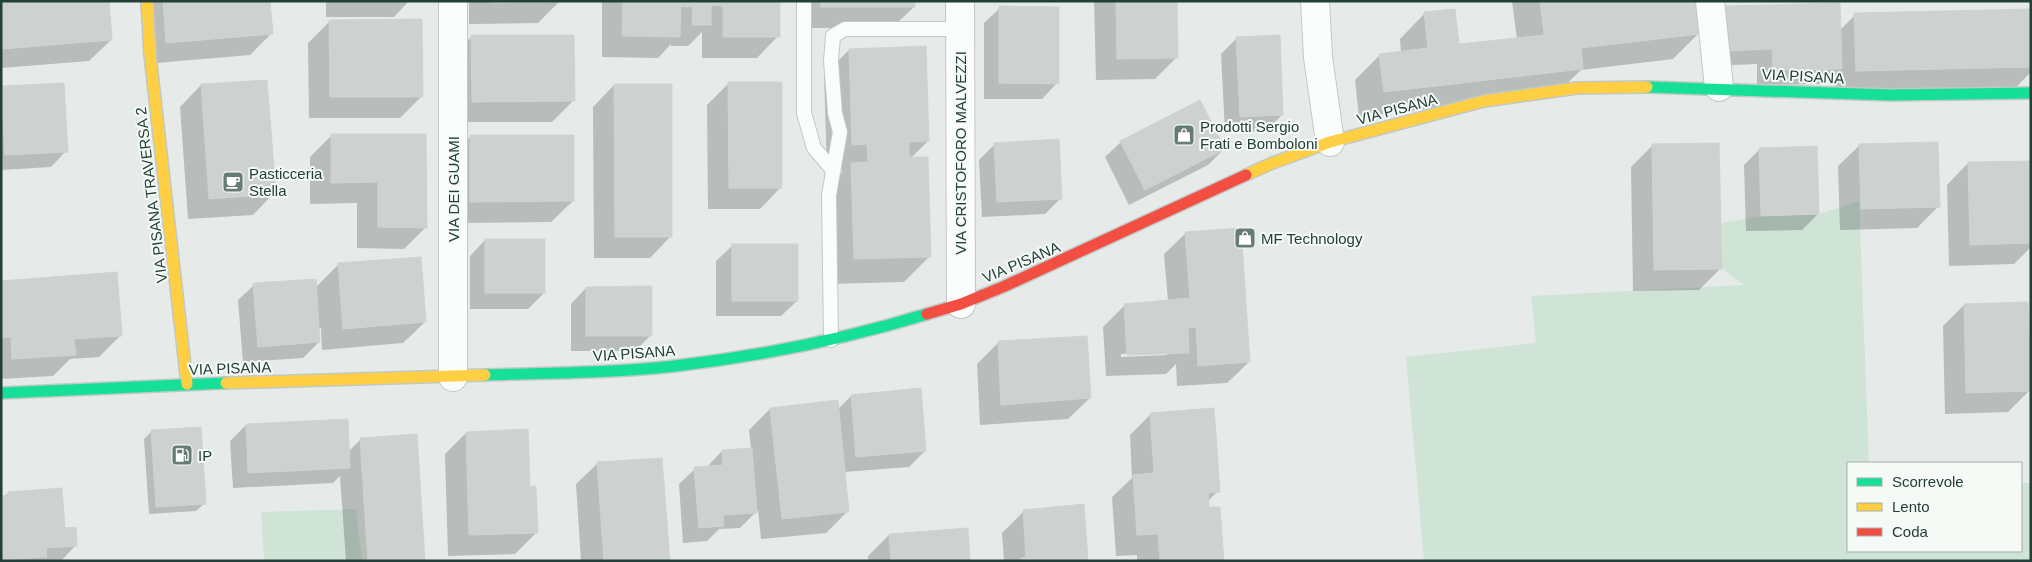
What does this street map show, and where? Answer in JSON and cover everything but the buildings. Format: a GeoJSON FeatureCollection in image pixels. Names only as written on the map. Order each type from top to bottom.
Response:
{"type":"FeatureCollection","features":[{"type":"Feature","properties":{"kind":"main road","name":"VIA PISANA TRAVERSA 2"},"geometry":{"type":"LineString","coordinates":[[147,1],[151,64],[188,384]]}},
{"type":"Feature","properties":{"kind":"main road","name":"VIA PISANA"},"geometry":{"type":"LineString","coordinates":[[1,394],[188,384],[609,371],[674,366],[766,353],[892,325],[961,304],[1071,257],[1270,164],[1330,142],[1484,101],[1531,93],[1577,88],[1719,87],[1890,95],[2031,94]]}},
{"type":"Feature","properties":{"kind":"street","name":"VIA DEI GUAMI"},"geometry":{"type":"LineString","coordinates":[[453,1],[453,377]]}},
{"type":"Feature","properties":{"kind":"street","name":"VIA CRISTOFORO MALVEZZI"},"geometry":{"type":"LineString","coordinates":[[960,1],[961,304]]}},
{"type":"Feature","properties":{"kind":"street"},"geometry":{"type":"LineString","coordinates":[[1315,1],[1318,57],[1330,142]]}},
{"type":"Feature","properties":{"kind":"street"},"geometry":{"type":"LineString","coordinates":[[1710,1],[1719,87]]}},
{"type":"Feature","properties":{"kind":"lane"},"geometry":{"type":"LineString","coordinates":[[804,1],[804,113],[814,148],[834,170]]}},
{"type":"Feature","properties":{"kind":"lane"},"geometry":{"type":"LineString","coordinates":[[831,340],[829,195],[840,132],[834,104],[831,61],[833,36],[845,28],[960,29]]}},
{"type":"Feature","properties":{"kind":"green space"},"geometry":{"type":"Polygon","coordinates":[[[1859,201],[1869,462],[1847,462],[1847,552],[2022,552],[2022,483],[2031,483],[2031,561],[1424,561],[1406,357],[1536,343],[1531,296],[1744,285],[1722,269],[1721,223],[1761,216],[1819,214],[1859,201]]]}},
{"type":"Feature","properties":{"kind":"green space"},"geometry":{"type":"Polygon","coordinates":[[[356,509],[362,561],[264,561],[261,512],[356,509]]]}},
{"type":"Feature","properties":{"kind":"traffic: fast"},"geometry":{"type":"LineString","coordinates":[[1647,87],[1890,95],[2031,93]]}},
{"type":"Feature","properties":{"kind":"traffic: fast"},"geometry":{"type":"LineString","coordinates":[[485,375],[628,370],[707,362],[834,339],[927,314]]}},
{"type":"Feature","properties":{"kind":"traffic: fast"},"geometry":{"type":"LineString","coordinates":[[1,393],[226,383]]}},
{"type":"Feature","properties":{"kind":"traffic: slow"},"geometry":{"type":"LineString","coordinates":[[147,1],[150,55],[187,384]]}},
{"type":"Feature","properties":{"kind":"traffic: slow"},"geometry":{"type":"LineString","coordinates":[[1246,175],[1330,142],[1484,101],[1577,88],[1647,87]]}},
{"type":"Feature","properties":{"kind":"traffic: slow"},"geometry":{"type":"LineString","coordinates":[[226,383],[485,375]]}},
{"type":"Feature","properties":{"kind":"traffic: jam"},"geometry":{"type":"LineString","coordinates":[[927,314],[961,304],[1005,286],[1246,175]]}},
{"type":"Feature","properties":{"kind":"place","name":"Prodotti Sergio Frati e Bomboloni"},"geometry":{"type":"Point","coordinates":[1184,135]}},
{"type":"Feature","properties":{"kind":"place","name":"Pasticceria Stella"},"geometry":{"type":"Point","coordinates":[233,182]}},
{"type":"Feature","properties":{"kind":"place","name":"MF Technology"},"geometry":{"type":"Point","coordinates":[1245,238]}},
{"type":"Feature","properties":{"kind":"place","name":"IP"},"geometry":{"type":"Point","coordinates":[182,455]}}]}
